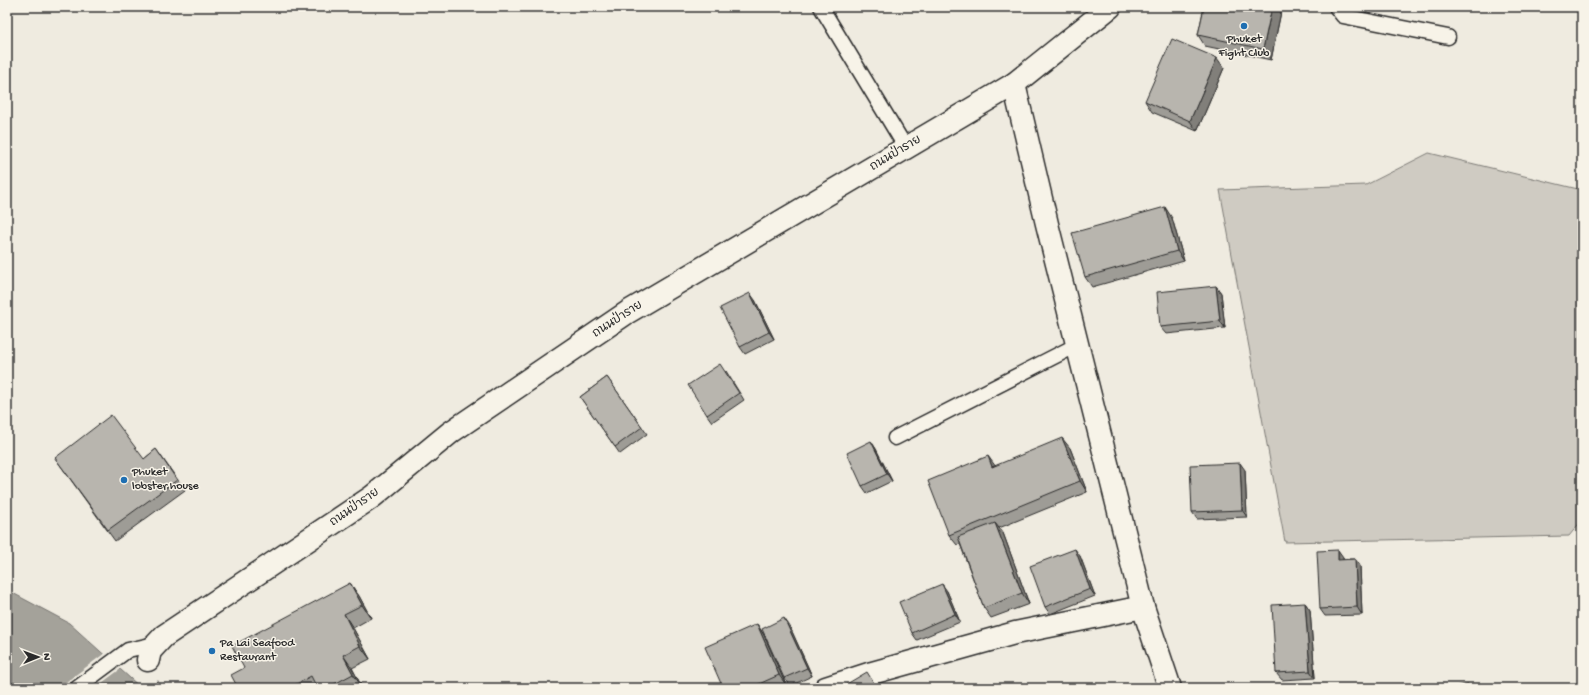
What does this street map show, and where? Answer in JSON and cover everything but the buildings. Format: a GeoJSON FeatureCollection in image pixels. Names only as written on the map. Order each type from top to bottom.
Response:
{"type":"FeatureCollection","features":[{"type":"Feature","properties":{"kind":"street","name":"ถนนป่าราย"},"geometry":{"type":"LineString","coordinates":[[151,652],[164,636],[372,497],[451,432],[628,312],[1014,84],[1110,7]]}},
{"type":"Feature","properties":{"kind":"street"},"geometry":{"type":"LineString","coordinates":[[1014,84],[1077,345],[1144,607],[1170,688]]}},
{"type":"Feature","properties":{"kind":"street"},"geometry":{"type":"LineString","coordinates":[[826,688],[872,673],[1015,633],[1144,607]]}},
{"type":"Feature","properties":{"kind":"lane"},"geometry":{"type":"LineString","coordinates":[[821,7],[906,148]]}},
{"type":"Feature","properties":{"kind":"lane"},"geometry":{"type":"LineString","coordinates":[[1336,7],[1343,16],[1448,37]]}},
{"type":"Feature","properties":{"kind":"lane"},"geometry":{"type":"LineString","coordinates":[[895,438],[1077,345]]}},
{"type":"Feature","properties":{"kind":"lane"},"geometry":{"type":"LineString","coordinates":[[78,688],[128,650],[151,652]]}},
{"type":"Feature","properties":{"kind":"shaded area"},"geometry":{"type":"Polygon","coordinates":[[[1429,153],[1582,190],[1582,520],[1569,536],[1285,542],[1220,190],[1366,185],[1429,153]]]}},
{"type":"Feature","properties":{"kind":"shaded area"},"geometry":{"type":"Polygon","coordinates":[[[7,590],[69,623],[141,688],[7,688],[7,590]]]}},
{"type":"Feature","properties":{"kind":"pier"},"geometry":{"type":"Polygon","coordinates":[[[105,653],[122,668],[95,688],[58,688],[105,653]]]}},
{"type":"Feature","properties":{"kind":"place","name":"Phuket Fight Club"},"geometry":{"type":"Point","coordinates":[1244,26]}},
{"type":"Feature","properties":{"kind":"place","name":"Phuket lobster house"},"geometry":{"type":"Point","coordinates":[124,480]}},
{"type":"Feature","properties":{"kind":"place","name":"Pa Lai Seafood Restaurant"},"geometry":{"type":"Point","coordinates":[212,651]}}]}
